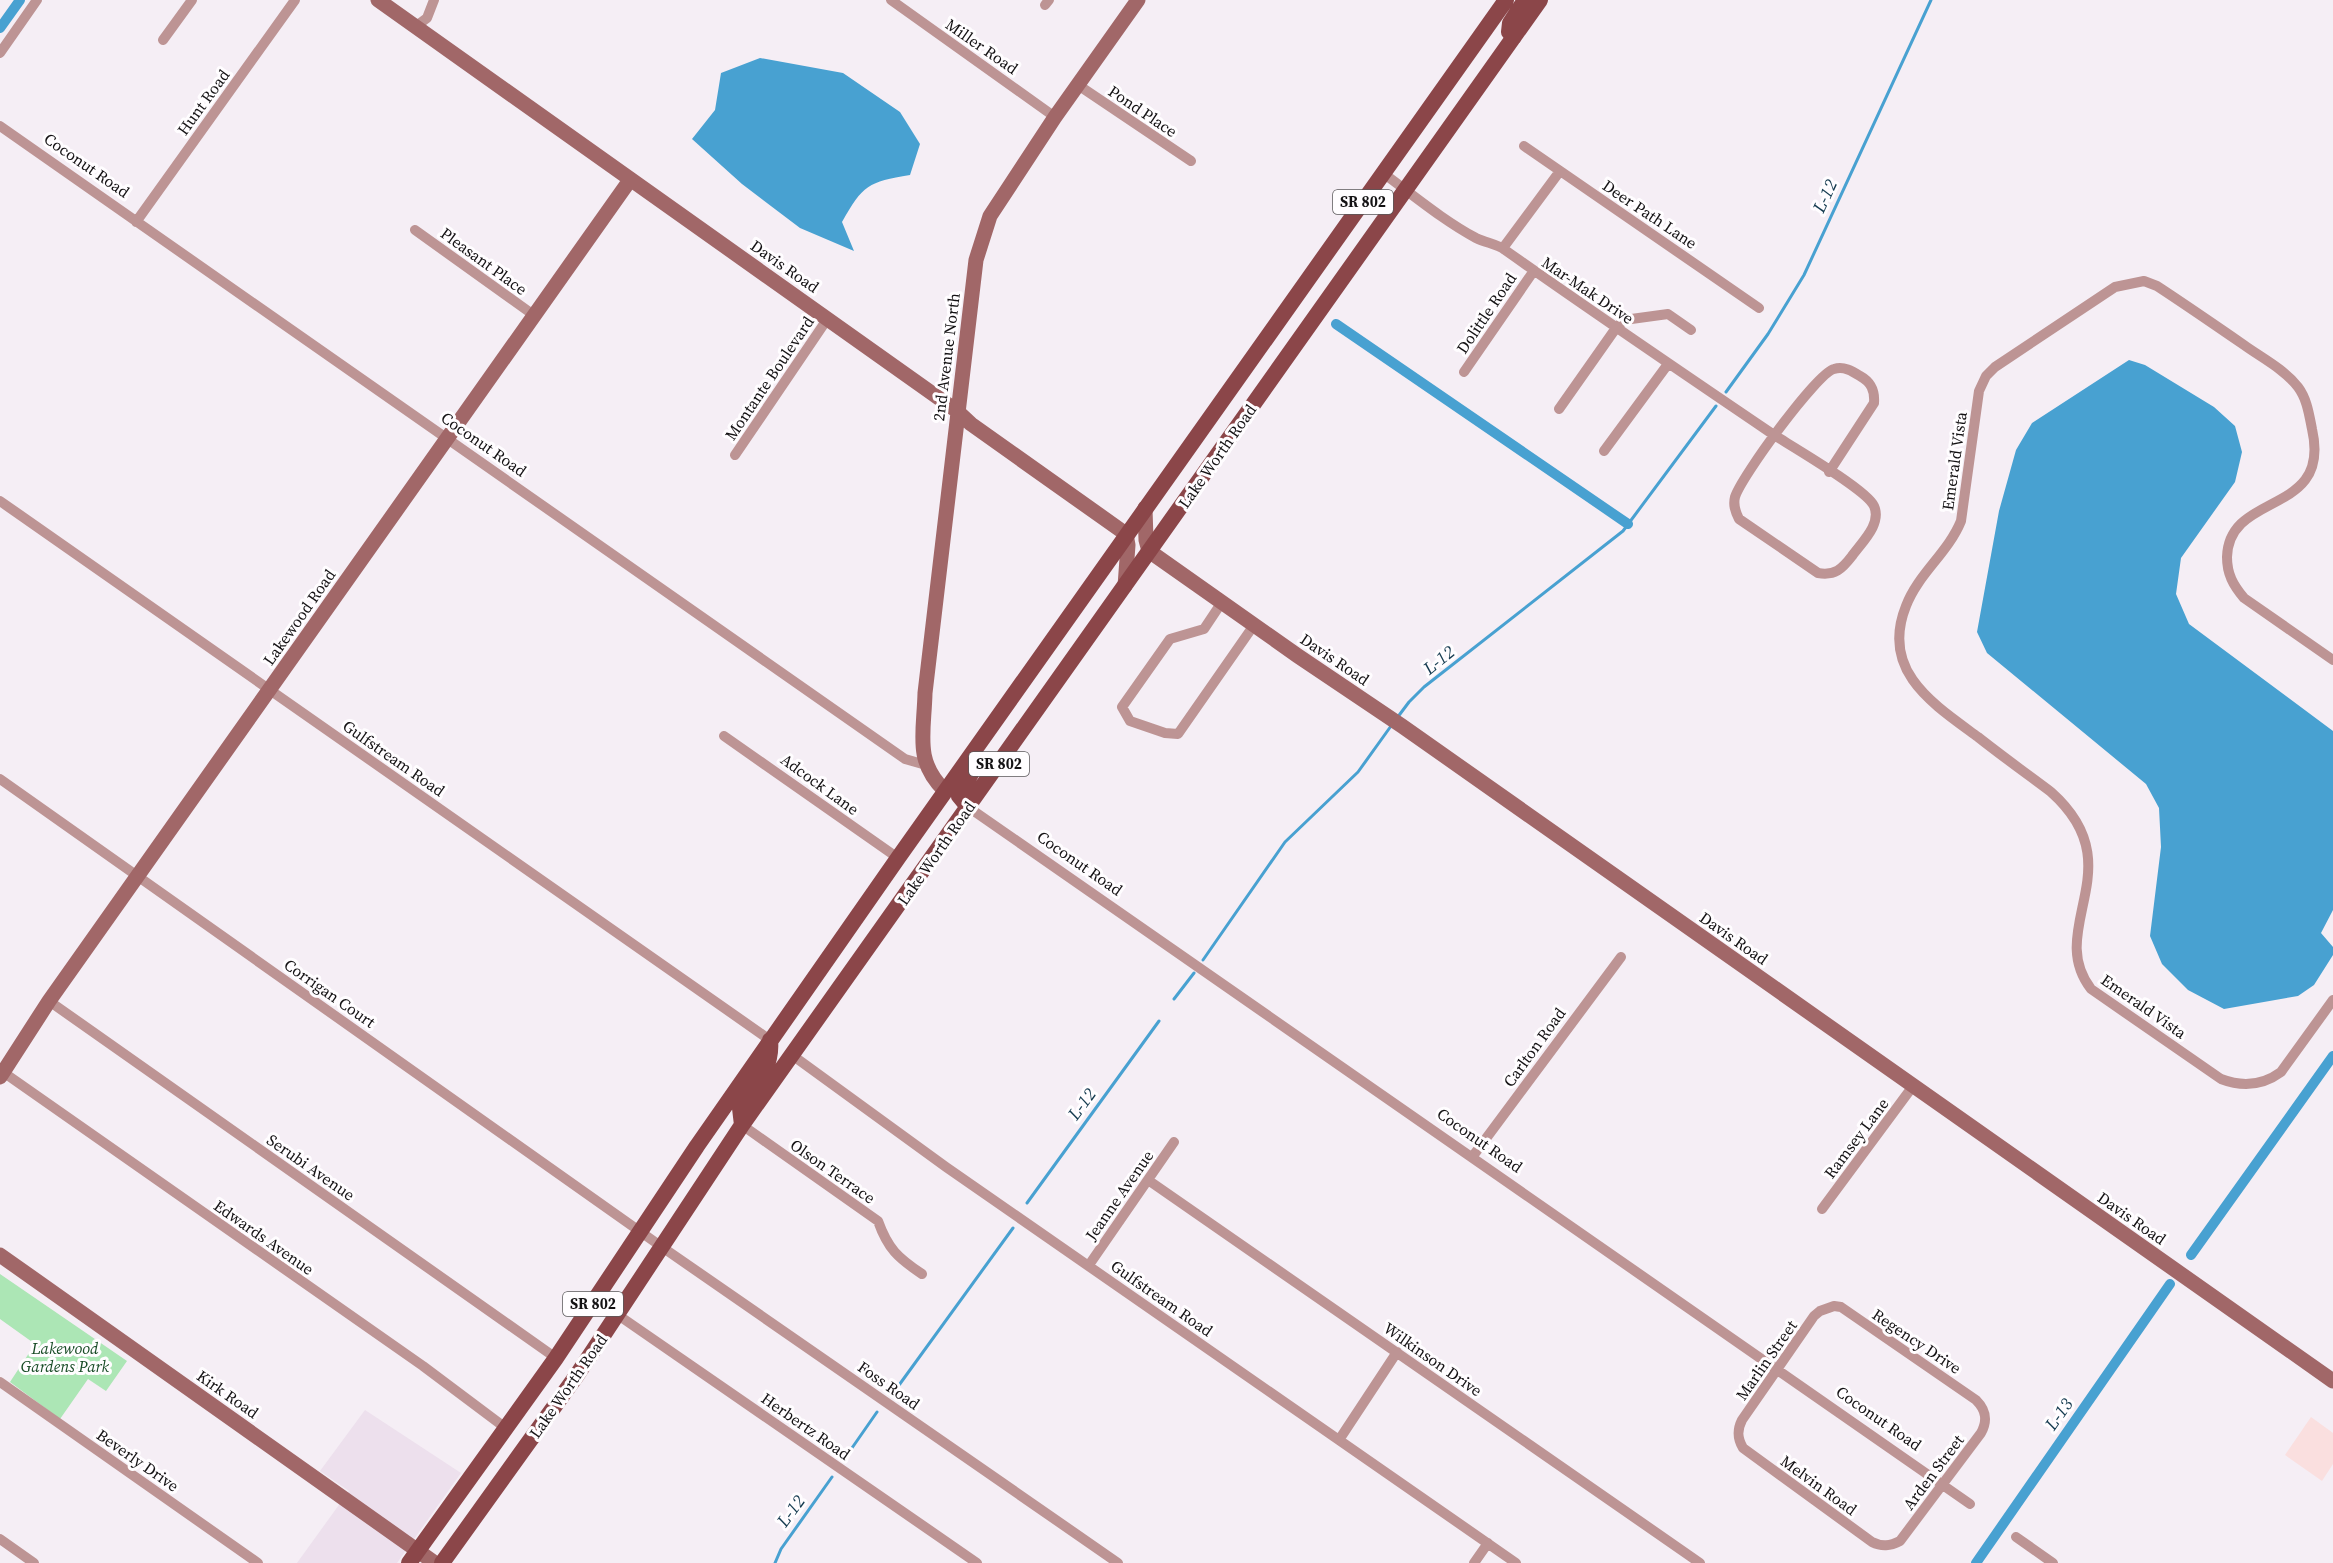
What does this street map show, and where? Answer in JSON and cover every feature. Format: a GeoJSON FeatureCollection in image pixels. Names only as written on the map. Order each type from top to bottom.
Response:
{"type":"FeatureCollection","features":[{"type":"Feature","properties":{"kind":"main road","name":"Lake Worth Road"},"geometry":{"type":"LineString","coordinates":[[414,1557],[507,1429],[643,1232],[697,1146],[770,1040],[1506,0]]}},
{"type":"Feature","properties":{"kind":"main road"},"geometry":{"type":"LineString","coordinates":[[1514,37],[1509,32],[1510,22],[1525,0]]}},
{"type":"Feature","properties":{"kind":"main road","name":"Lake Worth Road"},"geometry":{"type":"LineString","coordinates":[[442,1563],[618,1315],[742,1125],[1540,0]]}},
{"type":"Feature","properties":{"kind":"main road"},"geometry":{"type":"LineString","coordinates":[[968,807],[959,796],[961,789],[986,752],[994,722]]}},
{"type":"Feature","properties":{"kind":"main road"},"geometry":{"type":"LineString","coordinates":[[924,870],[928,848],[951,809],[945,791]]}},
{"type":"Feature","properties":{"kind":"main road"},"geometry":{"type":"LineString","coordinates":[[792,1055],[788,1043],[790,1031],[822,986],[822,979],[818,973]]}},
{"type":"Feature","properties":{"kind":"main road"},"geometry":{"type":"LineString","coordinates":[[742,1125],[740,1108],[769,1065],[772,1055],[770,1040]]}},
{"type":"Feature","properties":{"kind":"street"},"geometry":{"type":"LineString","coordinates":[[0,53],[37,0]]}},
{"type":"Feature","properties":{"kind":"street"},"geometry":{"type":"LineString","coordinates":[[163,40],[192,0]]}},
{"type":"Feature","properties":{"kind":"street","name":"Hunt Road"},"geometry":{"type":"LineString","coordinates":[[136,222],[295,0]]}},
{"type":"Feature","properties":{"kind":"street","name":"Davis Road"},"geometry":{"type":"LineString","coordinates":[[378,0],[828,318],[957,411],[971,424],[1126,534]]}},
{"type":"Feature","properties":{"kind":"street","name":"Miller Road"},"geometry":{"type":"LineString","coordinates":[[891,0],[1055,117]]}},
{"type":"Feature","properties":{"kind":"street","name":"2nd Avenue North"},"geometry":{"type":"LineString","coordinates":[[926,765],[923,750],[926,693],[957,411],[976,260],[982,236],[990,216],[1055,117],[1138,0]]}},
{"type":"Feature","properties":{"kind":"street"},"geometry":{"type":"LineString","coordinates":[[414,27],[427,18],[433,1]]}},
{"type":"Feature","properties":{"kind":"street","name":"Pond Place"},"geometry":{"type":"LineString","coordinates":[[1078,85],[1191,162]]}},
{"type":"Feature","properties":{"kind":"street","name":"Coconut Road"},"geometry":{"type":"LineString","coordinates":[[0,126],[905,759],[926,765]]}},
{"type":"Feature","properties":{"kind":"street","name":"Deer Path Lane"},"geometry":{"type":"LineString","coordinates":[[1524,146],[1759,308]]}},
{"type":"Feature","properties":{"kind":"street"},"geometry":{"type":"LineString","coordinates":[[1503,248],[1560,171]]}},
{"type":"Feature","properties":{"kind":"street","name":"Mar-Mak Drive"},"geometry":{"type":"LineString","coordinates":[[1383,173],[1476,238],[1503,248],[1533,272],[1829,472],[1872,502],[1876,516],[1872,529],[1845,565],[1833,574],[1818,573],[1739,519],[1734,505],[1738,491],[1774,435]]}},
{"type":"Feature","properties":{"kind":"street","name":"Lakewood Road"},"geometry":{"type":"LineString","coordinates":[[2,1074],[49,1000],[630,180]]}},
{"type":"Feature","properties":{"kind":"street","name":"Pleasant Place"},"geometry":{"type":"LineString","coordinates":[[415,230],[535,316]]}},
{"type":"Feature","properties":{"kind":"street","name":"Dolittle Road"},"geometry":{"type":"LineString","coordinates":[[1464,372],[1533,272]]}},
{"type":"Feature","properties":{"kind":"street","name":"Emerald Vista"},"geometry":{"type":"LineString","coordinates":[[2333,660],[2244,598],[2232,584],[2227,568],[2228,548],[2234,531],[2245,520],[2294,493],[2313,467],[2314,439],[2306,400],[2286,374],[2157,286],[2144,281],[2115,287],[1995,367],[1986,376],[1979,391],[1960,521],[1952,540],[1906,603],[1900,624],[1899,645],[1911,680],[1929,701],[2051,792],[2079,822],[2086,840],[2089,876],[2075,952],[2080,970],[2091,990],[2221,1079],[2236,1084],[2270,1080],[2280,1072],[2333,1000]]}},
{"type":"Feature","properties":{"kind":"street"},"geometry":{"type":"LineString","coordinates":[[1559,409],[1624,320],[1668,314],[1691,330]]}},
{"type":"Feature","properties":{"kind":"street","name":"Montante Boulevard"},"geometry":{"type":"LineString","coordinates":[[735,455],[828,318]]}},
{"type":"Feature","properties":{"kind":"street"},"geometry":{"type":"LineString","coordinates":[[1604,451],[1668,364]]}},
{"type":"Feature","properties":{"kind":"street"},"geometry":{"type":"LineString","coordinates":[[1774,435],[1827,372],[1840,368],[1863,378],[1873,388],[1874,403],[1829,472]]}},
{"type":"Feature","properties":{"kind":"street","name":"Gulfstream Road"},"geometry":{"type":"LineString","coordinates":[[0,501],[770,1040]]}},
{"type":"Feature","properties":{"kind":"street"},"geometry":{"type":"LineString","coordinates":[[1145,508],[1146,540],[1149,551]]}},
{"type":"Feature","properties":{"kind":"street"},"geometry":{"type":"LineString","coordinates":[[1125,586],[1128,545],[1126,534]]}},
{"type":"Feature","properties":{"kind":"street","name":"Davis Road"},"geometry":{"type":"LineString","coordinates":[[1149,551],[1388,716],[2333,1380]]}},
{"type":"Feature","properties":{"kind":"street"},"geometry":{"type":"LineString","coordinates":[[1222,602],[1203,628],[1170,639],[1122,707],[1130,721],[1165,733],[1178,734],[1254,625]]}},
{"type":"Feature","properties":{"kind":"street","name":"Adcock Lane"},"geometry":{"type":"LineString","coordinates":[[724,736],[898,858]]}},
{"type":"Feature","properties":{"kind":"street"},"geometry":{"type":"LineString","coordinates":[[926,765],[930,776],[945,791]]}},
{"type":"Feature","properties":{"kind":"street","name":"Corrigan Court"},"geometry":{"type":"LineString","coordinates":[[0,778],[643,1232]]}},
{"type":"Feature","properties":{"kind":"street","name":"Coconut Road"},"geometry":{"type":"LineString","coordinates":[[968,807],[1970,1503]]}},
{"type":"Feature","properties":{"kind":"street","name":"Carlton Road"},"geometry":{"type":"LineString","coordinates":[[1473,1156],[1621,957]]}},
{"type":"Feature","properties":{"kind":"street","name":"Serubi Avenue"},"geometry":{"type":"LineString","coordinates":[[49,1000],[556,1358]]}},
{"type":"Feature","properties":{"kind":"street","name":"Gulfstream Road"},"geometry":{"type":"LineString","coordinates":[[792,1055],[1516,1563]]}},
{"type":"Feature","properties":{"kind":"street","name":"Edwards Avenue"},"geometry":{"type":"LineString","coordinates":[[2,1074],[423,1366],[507,1429]]}},
{"type":"Feature","properties":{"kind":"street","name":"Ramsey Lane"},"geometry":{"type":"LineString","coordinates":[[1822,1209],[1913,1086]]}},
{"type":"Feature","properties":{"kind":"street","name":"Olson Terrace"},"geometry":{"type":"LineString","coordinates":[[742,1125],[878,1221],[884,1239],[896,1257],[922,1274]]}},
{"type":"Feature","properties":{"kind":"street","name":"Jeanne Avenue"},"geometry":{"type":"LineString","coordinates":[[1089,1265],[1174,1142]]}},
{"type":"Feature","properties":{"kind":"street","name":"Wilkinson Drive"},"geometry":{"type":"LineString","coordinates":[[1148,1180],[1700,1563]]}},
{"type":"Feature","properties":{"kind":"street","name":"Foss Road"},"geometry":{"type":"LineString","coordinates":[[643,1232],[1118,1563]]}},
{"type":"Feature","properties":{"kind":"street","name":"Kirk Road"},"geometry":{"type":"LineString","coordinates":[[0,1255],[414,1557],[435,1563]]}},
{"type":"Feature","properties":{"kind":"street","name":"Marlin Street"},"geometry":{"type":"LineString","coordinates":[[1738,1434],[1742,1420],[1814,1316],[1826,1307]]}},
{"type":"Feature","properties":{"kind":"street","name":"Regency Drive"},"geometry":{"type":"LineString","coordinates":[[1826,1307],[1841,1307],[1976,1400],[1984,1412]]}},
{"type":"Feature","properties":{"kind":"street","name":"Herbertz Road"},"geometry":{"type":"LineString","coordinates":[[618,1315],[977,1563]]}},
{"type":"Feature","properties":{"kind":"street"},"geometry":{"type":"LineString","coordinates":[[1340,1440],[1397,1352]]}},
{"type":"Feature","properties":{"kind":"street","name":"Beverly Drive"},"geometry":{"type":"LineString","coordinates":[[0,1382],[258,1563]]}},
{"type":"Feature","properties":{"kind":"street","name":"Arden Street"},"geometry":{"type":"LineString","coordinates":[[1893,1545],[1900,1541],[1981,1433],[1985,1426],[1984,1412]]}},
{"type":"Feature","properties":{"kind":"street","name":"Melvin Road"},"geometry":{"type":"LineString","coordinates":[[1738,1434],[1743,1448],[1872,1542],[1886,1546],[1893,1545]]}},
{"type":"Feature","properties":{"kind":"street"},"geometry":{"type":"LineString","coordinates":[[2016,1538],[2053,1563]]}},
{"type":"Feature","properties":{"kind":"street"},"geometry":{"type":"LineString","coordinates":[[0,1539],[34,1563]]}},
{"type":"Feature","properties":{"kind":"street"},"geometry":{"type":"LineString","coordinates":[[1474,1563],[1488,1543]]}},
{"type":"Feature","properties":{"kind":"shaded area"},"geometry":{"type":"Polygon","coordinates":[[[365,1410],[461,1473],[397,1563],[297,1563],[349,1491],[320,1471],[365,1410]]]}},
{"type":"Feature","properties":{"kind":"shaded area"},"geometry":{"type":"Polygon","coordinates":[[[2311,1417],[2333,1433],[2333,1464],[2322,1481],[2285,1455],[2311,1417]]]}},
{"type":"Feature","properties":{"kind":"green space","name":"Lakewood Gardens Park"},"geometry":{"type":"Polygon","coordinates":[[[0,1274],[127,1361],[106,1391],[88,1379],[60,1419],[10,1382],[35,1344],[0,1319],[0,1274]]]}},
{"type":"Feature","properties":{"kind":"water"},"geometry":{"type":"Polygon","coordinates":[[[760,58],[843,73],[900,112],[920,144],[910,175],[885,180],[868,187],[849,210],[842,222],[854,251],[800,228],[742,184],[692,139],[715,110],[721,73],[760,58]]]}},
{"type":"Feature","properties":{"kind":"water"},"geometry":{"type":"Polygon","coordinates":[[[2129,360],[2145,365],[2214,407],[2235,426],[2242,452],[2235,482],[2181,558],[2176,594],[2189,624],[2333,731],[2333,910],[2321,933],[2333,947],[2333,955],[2314,985],[2298,996],[2224,1009],[2188,990],[2162,964],[2150,936],[2161,847],[2159,808],[2146,784],[1987,653],[1977,632],[1999,511],[2016,450],[2032,423],[2129,360]]]}},
{"type":"Feature","properties":{"kind":"waterway"},"geometry":{"type":"LineString","coordinates":[[0,28],[20,0]]}},
{"type":"Feature","properties":{"kind":"waterway","name":"L-12"},"geometry":{"type":"LineString","coordinates":[[1726,392],[1768,334],[1804,275],[1931,0]]}},
{"type":"Feature","properties":{"kind":"waterway"},"geometry":{"type":"LineString","coordinates":[[1336,324],[1628,524]]}},
{"type":"Feature","properties":{"kind":"waterway","name":"L-12"},"geometry":{"type":"LineString","coordinates":[[1397,718],[1424,687],[1623,531],[1716,406]]}},
{"type":"Feature","properties":{"kind":"waterway","name":"L-12"},"geometry":{"type":"LineString","coordinates":[[1203,960],[1285,842],[1358,772],[1391,726]]}},
{"type":"Feature","properties":{"kind":"waterway","name":"L-12"},"geometry":{"type":"LineString","coordinates":[[1174,999],[1194,973]]}},
{"type":"Feature","properties":{"kind":"waterway","name":"L-12"},"geometry":{"type":"LineString","coordinates":[[1027,1203],[1159,1021]]}},
{"type":"Feature","properties":{"kind":"waterway","name":"L-13"},"geometry":{"type":"LineString","coordinates":[[2191,1255],[2333,1056]]}},
{"type":"Feature","properties":{"kind":"waterway","name":"L-12"},"geometry":{"type":"LineString","coordinates":[[894,1392],[1013,1228]]}},
{"type":"Feature","properties":{"kind":"waterway","name":"L-13"},"geometry":{"type":"LineString","coordinates":[[1976,1563],[2170,1284]]}},
{"type":"Feature","properties":{"kind":"waterway","name":"L-12"},"geometry":{"type":"LineString","coordinates":[[845,1458],[877,1412]]}},
{"type":"Feature","properties":{"kind":"waterway","name":"L-12"},"geometry":{"type":"LineString","coordinates":[[775,1563],[781,1549],[832,1477]]}}]}
